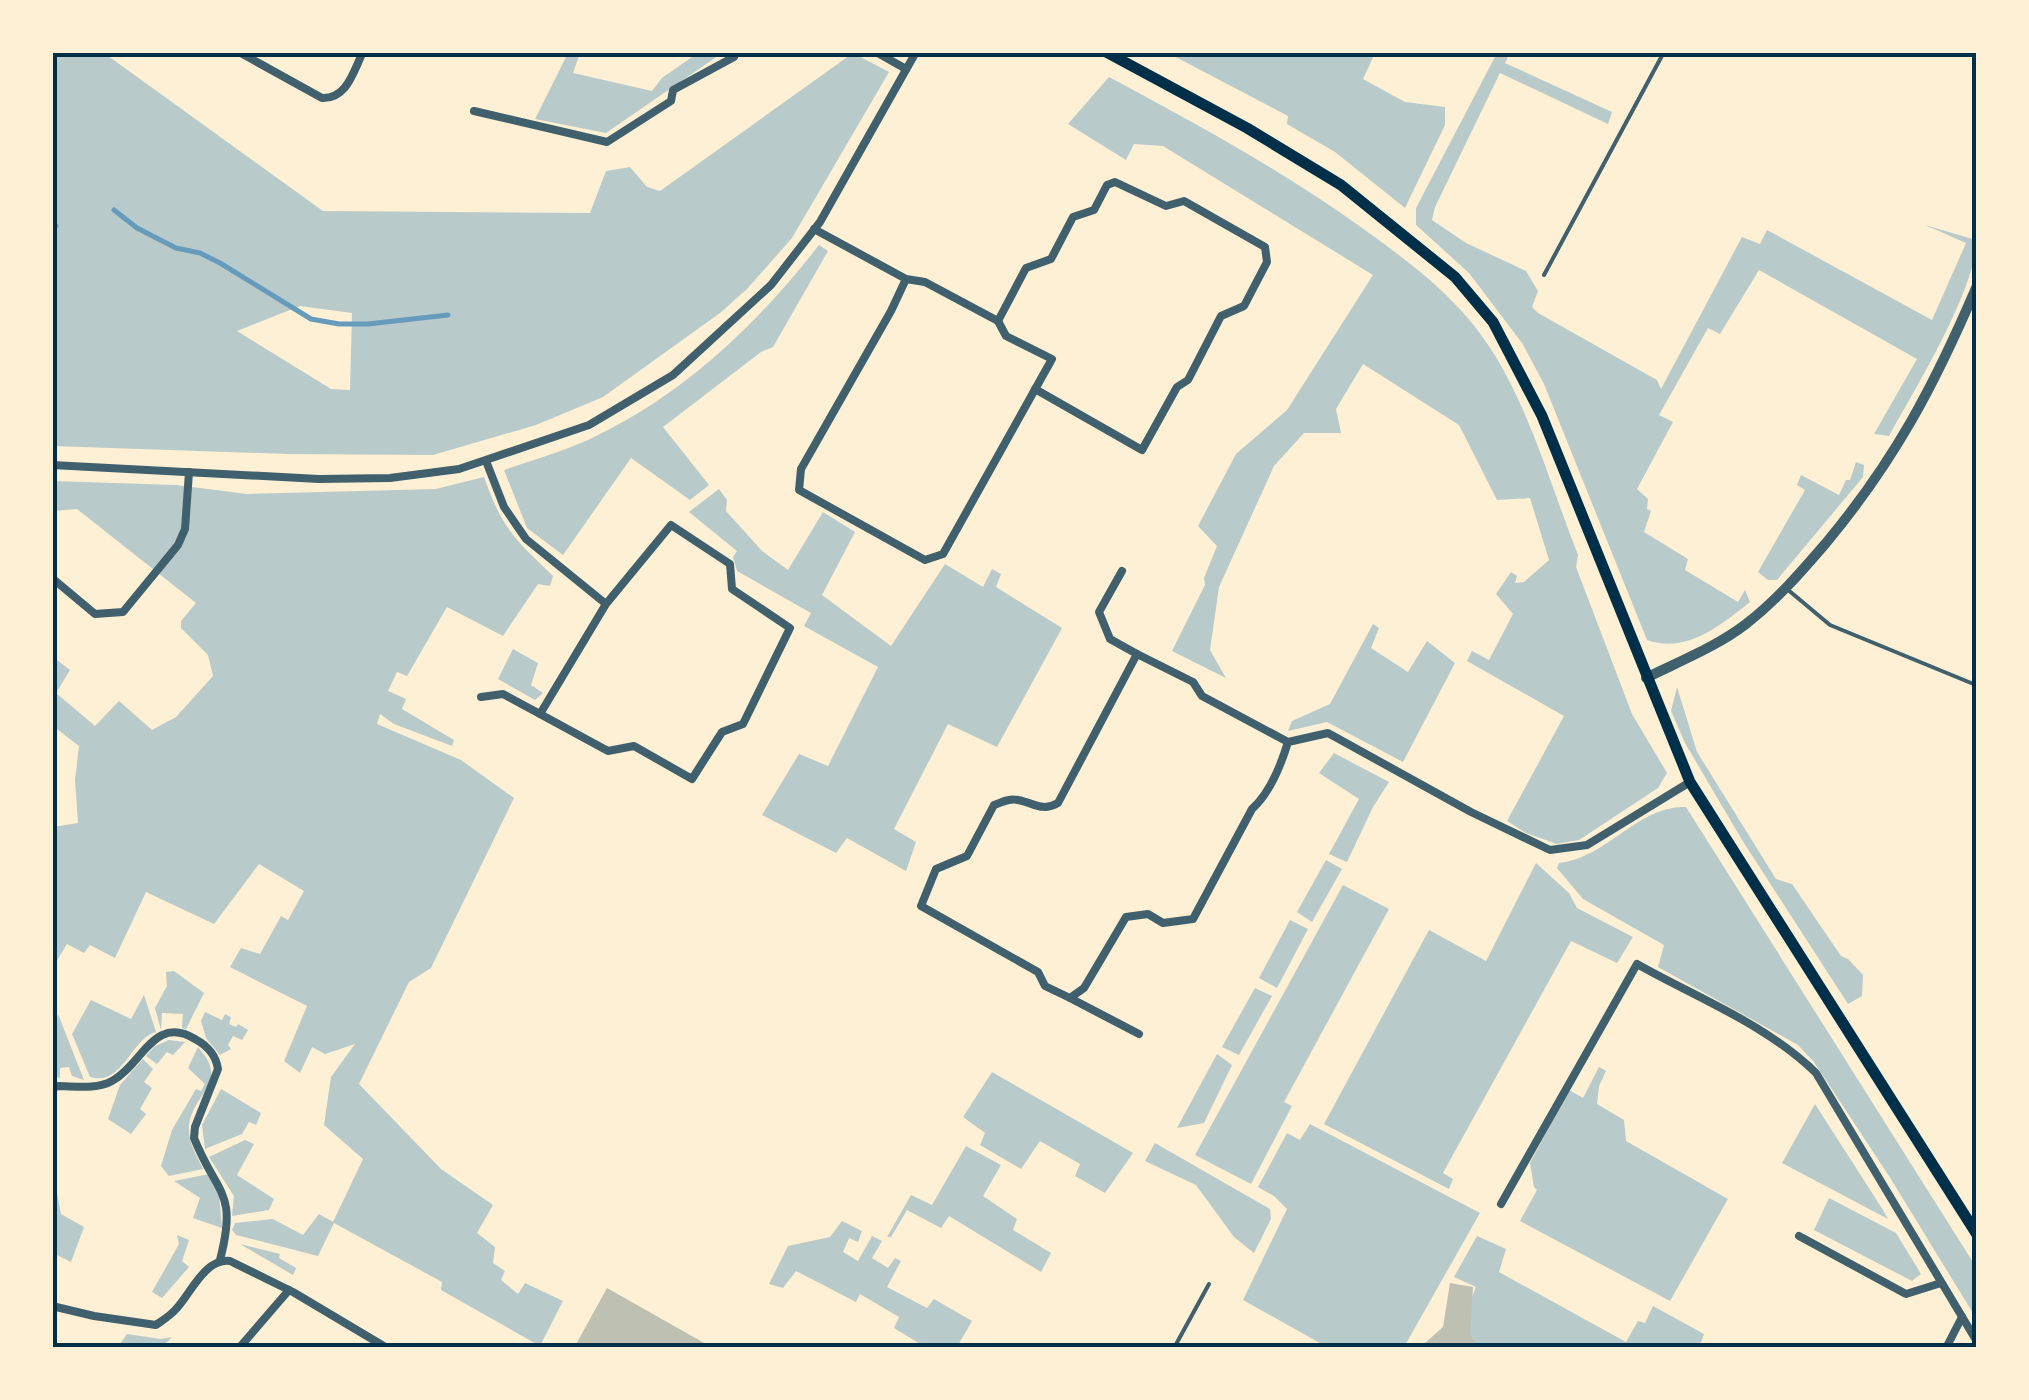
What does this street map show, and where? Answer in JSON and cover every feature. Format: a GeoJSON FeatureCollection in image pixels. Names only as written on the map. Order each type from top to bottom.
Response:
{"type":"FeatureCollection","features":[{"type":"Feature","properties":{"kind":"main road"},"geometry":{"type":"LineString","coordinates":[[1106,52],[1248,128],[1341,186],[1455,278],[1493,322],[1542,416],[1690,782],[1976,1233]]}},
{"type":"Feature","properties":{"kind":"street"},"geometry":{"type":"LineString","coordinates":[[239,52],[322,98],[335,98],[342,94],[363,52]]}},
{"type":"Feature","properties":{"kind":"street"},"geometry":{"type":"LineString","coordinates":[[474,110],[607,142],[670,100],[672,90],[734,57],[736,52]]}},
{"type":"Feature","properties":{"kind":"street"},"geometry":{"type":"LineString","coordinates":[[876,52],[906,69]]}},
{"type":"Feature","properties":{"kind":"street"},"geometry":{"type":"LineString","coordinates":[[52,465],[390,478],[459,470],[588,425],[674,374],[771,285],[814,229],[916,52]]}},
{"type":"Feature","properties":{"kind":"street"},"geometry":{"type":"LineString","coordinates":[[998,321],[1026,268],[1051,259],[1073,217],[1094,210],[1107,185],[1115,182],[1166,206],[1184,201],[1265,247],[1267,262],[1244,306],[1221,316],[1188,380],[1177,387],[1142,450],[1035,389]]}},
{"type":"Feature","properties":{"kind":"street"},"geometry":{"type":"LineString","coordinates":[[814,229],[906,279],[925,282],[998,321],[1006,336],[1052,359],[944,554],[925,560],[799,490],[801,469],[906,279]]}},
{"type":"Feature","properties":{"kind":"street"},"geometry":{"type":"LineString","coordinates":[[1646,678],[1744,625],[1788,589],[1890,460],[1924,404],[1976,288]]}},
{"type":"Feature","properties":{"kind":"street"},"geometry":{"type":"LineString","coordinates":[[486,461],[504,508],[526,539],[606,604]]}},
{"type":"Feature","properties":{"kind":"street"},"geometry":{"type":"LineString","coordinates":[[52,578],[95,614],[123,612],[178,545],[185,529],[189,472]]}},
{"type":"Feature","properties":{"kind":"street"},"geometry":{"type":"LineString","coordinates":[[481,698],[503,694],[608,752],[634,746],[692,778],[722,732],[743,724],[790,628],[732,590],[730,564],[672,524],[606,604],[540,714]]}},
{"type":"Feature","properties":{"kind":"street"},"geometry":{"type":"LineString","coordinates":[[1122,571],[1099,612],[1110,640],[1193,682],[1202,696],[1288,742],[1328,733],[1470,812],[1550,850],[1587,846],[1690,782]]}},
{"type":"Feature","properties":{"kind":"street"},"geometry":{"type":"LineString","coordinates":[[1138,654],[1058,804],[1038,807],[1014,798],[994,805],[967,856],[936,869],[921,906],[1038,972],[1045,986],[1139,1034]]}},
{"type":"Feature","properties":{"kind":"street"},"geometry":{"type":"LineString","coordinates":[[1070,998],[1084,988],[1126,917],[1148,914],[1163,923],[1192,918],[1252,809],[1268,788],[1288,742]]}},
{"type":"Feature","properties":{"kind":"street"},"geometry":{"type":"LineString","coordinates":[[1501,1204],[1637,964],[1758,1030],[1794,1052],[1816,1073],[1976,1340]]}},
{"type":"Feature","properties":{"kind":"street"},"geometry":{"type":"LineString","coordinates":[[52,1090],[57,1086],[109,1083],[131,1065],[149,1042],[166,1033],[189,1035],[209,1049],[217,1060],[216,1081],[198,1118],[194,1138],[227,1203],[226,1237],[220,1260]]}},
{"type":"Feature","properties":{"kind":"street"},"geometry":{"type":"LineString","coordinates":[[1799,1236],[1906,1294],[1941,1282]]}},
{"type":"Feature","properties":{"kind":"street"},"geometry":{"type":"LineString","coordinates":[[52,1306],[156,1325],[173,1313],[211,1265],[230,1260],[387,1348]]}},
{"type":"Feature","properties":{"kind":"street"},"geometry":{"type":"LineString","coordinates":[[239,1348],[289,1290]]}},
{"type":"Feature","properties":{"kind":"street"},"geometry":{"type":"LineString","coordinates":[[1946,1348],[1962,1317]]}},
{"type":"Feature","properties":{"kind":"lane"},"geometry":{"type":"LineString","coordinates":[[1544,274],[1664,52]]}},
{"type":"Feature","properties":{"kind":"lane"},"geometry":{"type":"LineString","coordinates":[[1788,589],[1830,625],[1976,685]]}},
{"type":"Feature","properties":{"kind":"lane"},"geometry":{"type":"LineString","coordinates":[[1174,1348],[1209,1284]]}},
{"type":"Feature","properties":{"kind":"shaded area"},"geometry":{"type":"Polygon","coordinates":[[[53,52],[104,53],[323,211],[590,213],[606,171],[630,167],[647,187],[660,191],[853,53],[889,72],[792,238],[720,313],[603,397],[536,425],[433,455],[53,446],[53,52]],[[300,306],[237,331],[331,389],[350,390],[352,313],[300,306]]]}},
{"type":"Feature","properties":{"kind":"shaded area"},"geometry":{"type":"Polygon","coordinates":[[[568,53],[580,53],[573,73],[652,91],[662,78],[692,57],[681,53],[722,53],[606,133],[535,119],[568,53]]]}},
{"type":"Feature","properties":{"kind":"shaded area"},"geometry":{"type":"Polygon","coordinates":[[[1168,53],[1375,53],[1363,79],[1405,102],[1445,107],[1445,125],[1405,208],[1335,152],[1287,124],[1288,116],[1168,53]]]}},
{"type":"Feature","properties":{"kind":"shaded area"},"geometry":{"type":"Polygon","coordinates":[[[1497,53],[1510,53],[1505,63],[1612,112],[1608,124],[1500,73],[1432,220],[1466,243],[1526,271],[1538,291],[1532,307],[1538,313],[1657,380],[1661,389],[1742,237],[1760,244],[1767,230],[1932,320],[1966,243],[1925,225],[1976,240],[1974,260],[1956,311],[1889,436],[1874,434],[1917,359],[1759,270],[1720,334],[1708,328],[1659,415],[1673,422],[1637,489],[1648,499],[1647,509],[1651,511],[1644,532],[1688,559],[1685,570],[1738,602],[1745,590],[1750,602],[1715,628],[1689,640],[1647,640],[1544,384],[1522,343],[1469,273],[1416,225],[1416,208],[1497,53]]]}},
{"type":"Feature","properties":{"kind":"shaded area"},"geometry":{"type":"Polygon","coordinates":[[[1109,77],[1239,149],[1334,208],[1420,272],[1483,337],[1509,380],[1531,429],[1578,555],[1576,567],[1632,714],[1667,773],[1658,788],[1579,840],[1557,844],[1507,821],[1564,716],[1467,661],[1472,651],[1489,660],[1513,614],[1496,594],[1511,572],[1517,576],[1515,583],[1524,582],[1549,560],[1530,498],[1497,500],[1459,425],[1363,364],[1336,409],[1341,433],[1304,433],[1274,466],[1219,587],[1210,650],[1226,678],[1172,651],[1205,585],[1204,578],[1217,546],[1198,526],[1236,454],[1287,410],[1373,275],[1163,146],[1134,144],[1126,160],[1068,124],[1109,77]]]}},
{"type":"Feature","properties":{"kind":"shaded area"},"geometry":{"type":"Polygon","coordinates":[[[819,245],[828,251],[773,347],[761,352],[663,427],[709,485],[690,500],[631,458],[563,555],[527,528],[504,470],[587,440],[662,398],[746,328],[819,245]]]}},
{"type":"Feature","properties":{"kind":"shaded area"},"geometry":{"type":"Polygon","coordinates":[[[1856,462],[1864,465],[1863,477],[1777,580],[1768,580],[1758,572],[1805,490],[1797,485],[1801,475],[1839,495],[1856,462]]]}},
{"type":"Feature","properties":{"kind":"shaded area"},"geometry":{"type":"Polygon","coordinates":[[[484,477],[511,532],[553,576],[550,586],[538,584],[503,636],[447,607],[407,676],[397,672],[388,691],[406,699],[402,709],[454,740],[452,746],[394,724],[380,714],[377,724],[461,760],[514,798],[431,968],[409,982],[359,1084],[441,1169],[493,1205],[477,1233],[495,1247],[493,1263],[505,1271],[501,1280],[518,1294],[525,1283],[563,1301],[540,1346],[441,1290],[442,1282],[334,1223],[318,1256],[236,1235],[232,1230],[235,1223],[273,1219],[303,1235],[319,1214],[333,1222],[363,1159],[324,1125],[331,1077],[355,1044],[325,1054],[312,1047],[300,1073],[284,1061],[307,1006],[230,967],[241,948],[260,954],[281,916],[288,920],[304,891],[259,864],[214,924],[146,892],[115,958],[90,945],[84,953],[67,944],[53,967],[53,827],[78,823],[75,780],[79,746],[53,726],[53,657],[70,670],[56,693],[95,726],[119,701],[152,730],[176,717],[213,676],[208,655],[181,628],[181,621],[196,603],[77,509],[53,511],[53,481],[176,485],[247,494],[436,489],[484,477]]]}},
{"type":"Feature","properties":{"kind":"shaded area"},"geometry":{"type":"Polygon","coordinates":[[[719,489],[727,500],[726,511],[762,551],[788,570],[823,512],[855,532],[822,595],[891,646],[945,564],[983,587],[992,569],[1001,574],[996,587],[1062,628],[997,747],[948,724],[894,829],[916,842],[906,871],[847,838],[836,853],[762,815],[799,754],[828,766],[878,667],[804,626],[811,613],[737,571],[733,557],[737,551],[689,512],[719,489]]]}},
{"type":"Feature","properties":{"kind":"shaded area"},"geometry":{"type":"Polygon","coordinates":[[[1373,624],[1379,628],[1371,648],[1408,672],[1427,641],[1455,663],[1403,762],[1327,722],[1288,731],[1292,721],[1330,704],[1373,624]]]}},
{"type":"Feature","properties":{"kind":"shaded area"},"geometry":{"type":"Polygon","coordinates":[[[513,649],[538,663],[531,685],[543,693],[535,700],[498,679],[513,649]]]}},
{"type":"Feature","properties":{"kind":"shaded area"},"geometry":{"type":"Polygon","coordinates":[[[1677,687],[1697,752],[1776,879],[1792,884],[1841,956],[1863,975],[1862,996],[1848,1004],[1742,840],[1685,743],[1671,711],[1677,687]]]}},
{"type":"Feature","properties":{"kind":"shaded area"},"geometry":{"type":"Polygon","coordinates":[[[1334,753],[1389,782],[1347,862],[1329,854],[1359,799],[1319,773],[1334,753]]]}},
{"type":"Feature","properties":{"kind":"shaded area"},"geometry":{"type":"Polygon","coordinates":[[[1686,807],[1976,1267],[1976,1318],[1814,1062],[1798,1045],[1658,967],[1664,945],[1583,899],[1557,868],[1559,863],[1592,852],[1653,814],[1686,807]]]}},
{"type":"Feature","properties":{"kind":"shaded area"},"geometry":{"type":"Polygon","coordinates":[[[1326,860],[1342,869],[1312,922],[1297,912],[1326,860]]]}},
{"type":"Feature","properties":{"kind":"shaded area"},"geometry":{"type":"Polygon","coordinates":[[[1536,863],[1569,893],[1577,908],[1633,937],[1617,963],[1571,941],[1443,1173],[1453,1179],[1449,1189],[1324,1124],[1429,930],[1486,961],[1536,863]]]}},
{"type":"Feature","properties":{"kind":"shaded area"},"geometry":{"type":"Polygon","coordinates":[[[1343,885],[1389,909],[1284,1102],[1292,1106],[1251,1184],[1195,1155],[1343,885]]]}},
{"type":"Feature","properties":{"kind":"shaded area"},"geometry":{"type":"Polygon","coordinates":[[[1290,920],[1308,929],[1277,988],[1259,978],[1290,920]]]}},
{"type":"Feature","properties":{"kind":"shaded area"},"geometry":{"type":"Polygon","coordinates":[[[174,971],[204,993],[186,1029],[182,1028],[183,1014],[162,1013],[161,1030],[155,1008],[167,986],[166,972],[174,971]]]}},
{"type":"Feature","properties":{"kind":"shaded area"},"geometry":{"type":"Polygon","coordinates":[[[1255,988],[1272,996],[1239,1055],[1222,1047],[1255,988]]]}},
{"type":"Feature","properties":{"kind":"shaded area"},"geometry":{"type":"Polygon","coordinates":[[[144,995],[156,1032],[147,1036],[111,1075],[90,1077],[72,1034],[91,1000],[131,1019],[144,995]]]}},
{"type":"Feature","properties":{"kind":"shaded area"},"geometry":{"type":"Polygon","coordinates":[[[205,1012],[222,1020],[225,1014],[231,1017],[229,1024],[248,1030],[242,1040],[233,1036],[228,1045],[231,1049],[220,1055],[206,1038],[201,1021],[205,1012]]]}},
{"type":"Feature","properties":{"kind":"shaded area"},"geometry":{"type":"Polygon","coordinates":[[[58,1014],[84,1080],[72,1076],[69,1067],[60,1068],[60,1078],[53,1076],[53,1031],[58,1014]]]}},
{"type":"Feature","properties":{"kind":"shaded area"},"geometry":{"type":"Polygon","coordinates":[[[169,1040],[185,1042],[173,1055],[167,1052],[157,1064],[146,1056],[155,1046],[169,1040]]]}},
{"type":"Feature","properties":{"kind":"shaded area"},"geometry":{"type":"Polygon","coordinates":[[[198,1047],[211,1071],[189,1130],[203,1169],[169,1176],[161,1166],[172,1130],[196,1089],[201,1091],[205,1084],[188,1068],[198,1047]]]}},
{"type":"Feature","properties":{"kind":"shaded area"},"geometry":{"type":"Polygon","coordinates":[[[1217,1054],[1232,1065],[1204,1123],[1177,1128],[1217,1054]]]}},
{"type":"Feature","properties":{"kind":"shaded area"},"geometry":{"type":"Polygon","coordinates":[[[143,1059],[153,1069],[144,1082],[152,1088],[140,1109],[146,1114],[131,1134],[108,1119],[120,1085],[143,1059]]]}},
{"type":"Feature","properties":{"kind":"shaded area"},"geometry":{"type":"Polygon","coordinates":[[[1599,1067],[1606,1071],[1597,1104],[1624,1120],[1626,1141],[1728,1199],[1670,1301],[1520,1221],[1537,1190],[1530,1163],[1569,1090],[1583,1098],[1599,1067]]]}},
{"type":"Feature","properties":{"kind":"shaded area"},"geometry":{"type":"Polygon","coordinates":[[[992,1072],[1133,1153],[1105,1193],[1075,1176],[1080,1164],[1040,1141],[1021,1169],[980,1145],[985,1133],[963,1117],[992,1072]]]}},
{"type":"Feature","properties":{"kind":"shaded area"},"geometry":{"type":"Polygon","coordinates":[[[221,1089],[261,1113],[256,1125],[249,1122],[242,1134],[205,1149],[202,1125],[221,1089]]]}},
{"type":"Feature","properties":{"kind":"shaded area"},"geometry":{"type":"Polygon","coordinates":[[[1815,1104],[1883,1210],[1888,1219],[1782,1163],[1815,1104]]]}},
{"type":"Feature","properties":{"kind":"shaded area"},"geometry":{"type":"Polygon","coordinates":[[[1310,1124],[1480,1213],[1404,1347],[1327,1347],[1243,1300],[1287,1209],[1258,1187],[1287,1133],[1300,1140],[1310,1124]]]}},
{"type":"Feature","properties":{"kind":"shaded area"},"geometry":{"type":"Polygon","coordinates":[[[245,1140],[254,1144],[237,1175],[274,1199],[269,1210],[232,1216],[234,1196],[209,1157],[245,1140]]]}},
{"type":"Feature","properties":{"kind":"shaded area"},"geometry":{"type":"Polygon","coordinates":[[[1155,1143],[1270,1209],[1271,1219],[1254,1253],[1234,1237],[1196,1185],[1145,1161],[1155,1143]]]}},
{"type":"Feature","properties":{"kind":"shaded area"},"geometry":{"type":"Polygon","coordinates":[[[966,1146],[1001,1165],[983,1196],[1017,1219],[1013,1230],[1051,1253],[1041,1272],[949,1216],[941,1228],[907,1210],[891,1237],[887,1237],[911,1195],[932,1205],[966,1146]]]}},
{"type":"Feature","properties":{"kind":"shaded area"},"geometry":{"type":"Polygon","coordinates":[[[209,1174],[219,1194],[222,1228],[193,1218],[200,1198],[174,1181],[209,1174]]]}},
{"type":"Feature","properties":{"kind":"shaded area"},"geometry":{"type":"Polygon","coordinates":[[[53,1189],[61,1214],[84,1227],[71,1262],[53,1253],[53,1189]]]}},
{"type":"Feature","properties":{"kind":"shaded area"},"geometry":{"type":"Polygon","coordinates":[[[1829,1198],[1896,1233],[1921,1274],[1912,1281],[1814,1230],[1829,1198]]]}},
{"type":"Feature","properties":{"kind":"shaded area"},"geometry":{"type":"Polygon","coordinates":[[[842,1221],[862,1231],[858,1242],[849,1238],[843,1252],[858,1261],[872,1236],[882,1241],[872,1258],[888,1268],[895,1258],[901,1261],[887,1287],[927,1308],[934,1299],[972,1321],[957,1347],[925,1347],[894,1328],[899,1317],[860,1294],[856,1302],[796,1271],[783,1288],[769,1284],[788,1246],[830,1237],[842,1221]]]}},
{"type":"Feature","properties":{"kind":"shaded area"},"geometry":{"type":"Polygon","coordinates":[[[177,1235],[189,1240],[182,1261],[189,1267],[162,1298],[152,1292],[179,1244],[177,1235]]]}},
{"type":"Feature","properties":{"kind":"shaded area"},"geometry":{"type":"Polygon","coordinates":[[[1477,1236],[1506,1249],[1499,1272],[1626,1342],[1638,1321],[1645,1323],[1653,1306],[1704,1334],[1699,1348],[1415,1348],[1417,1344],[1456,1337],[1476,1287],[1454,1277],[1477,1236]]]}},
{"type":"Feature","properties":{"kind":"shaded area"},"geometry":{"type":"Polygon","coordinates":[[[240,1244],[280,1254],[279,1258],[296,1268],[293,1275],[240,1244]]]}},
{"type":"Feature","properties":{"kind":"shaded area"},"geometry":{"type":"Polygon","coordinates":[[[127,1334],[172,1337],[162,1347],[118,1347],[127,1334]]]}},
{"type":"Feature","properties":{"kind":"building"},"geometry":{"type":"Polygon","coordinates":[[[1450,1283],[1473,1287],[1470,1335],[1479,1348],[1425,1348],[1424,1344],[1443,1327],[1450,1283]]]}},
{"type":"Feature","properties":{"kind":"building"},"geometry":{"type":"Polygon","coordinates":[[[607,1288],[713,1348],[574,1348],[607,1288]]]}},
{"type":"Feature","properties":{"kind":"waterway"},"geometry":{"type":"LineString","coordinates":[[114,210],[137,228],[176,248],[200,253],[220,263],[311,319],[368,324],[448,315]]}},
{"type":"Feature","properties":{"kind":"waterway"},"geometry":{"type":"LineString","coordinates":[[52,225],[56,226]]}}]}
